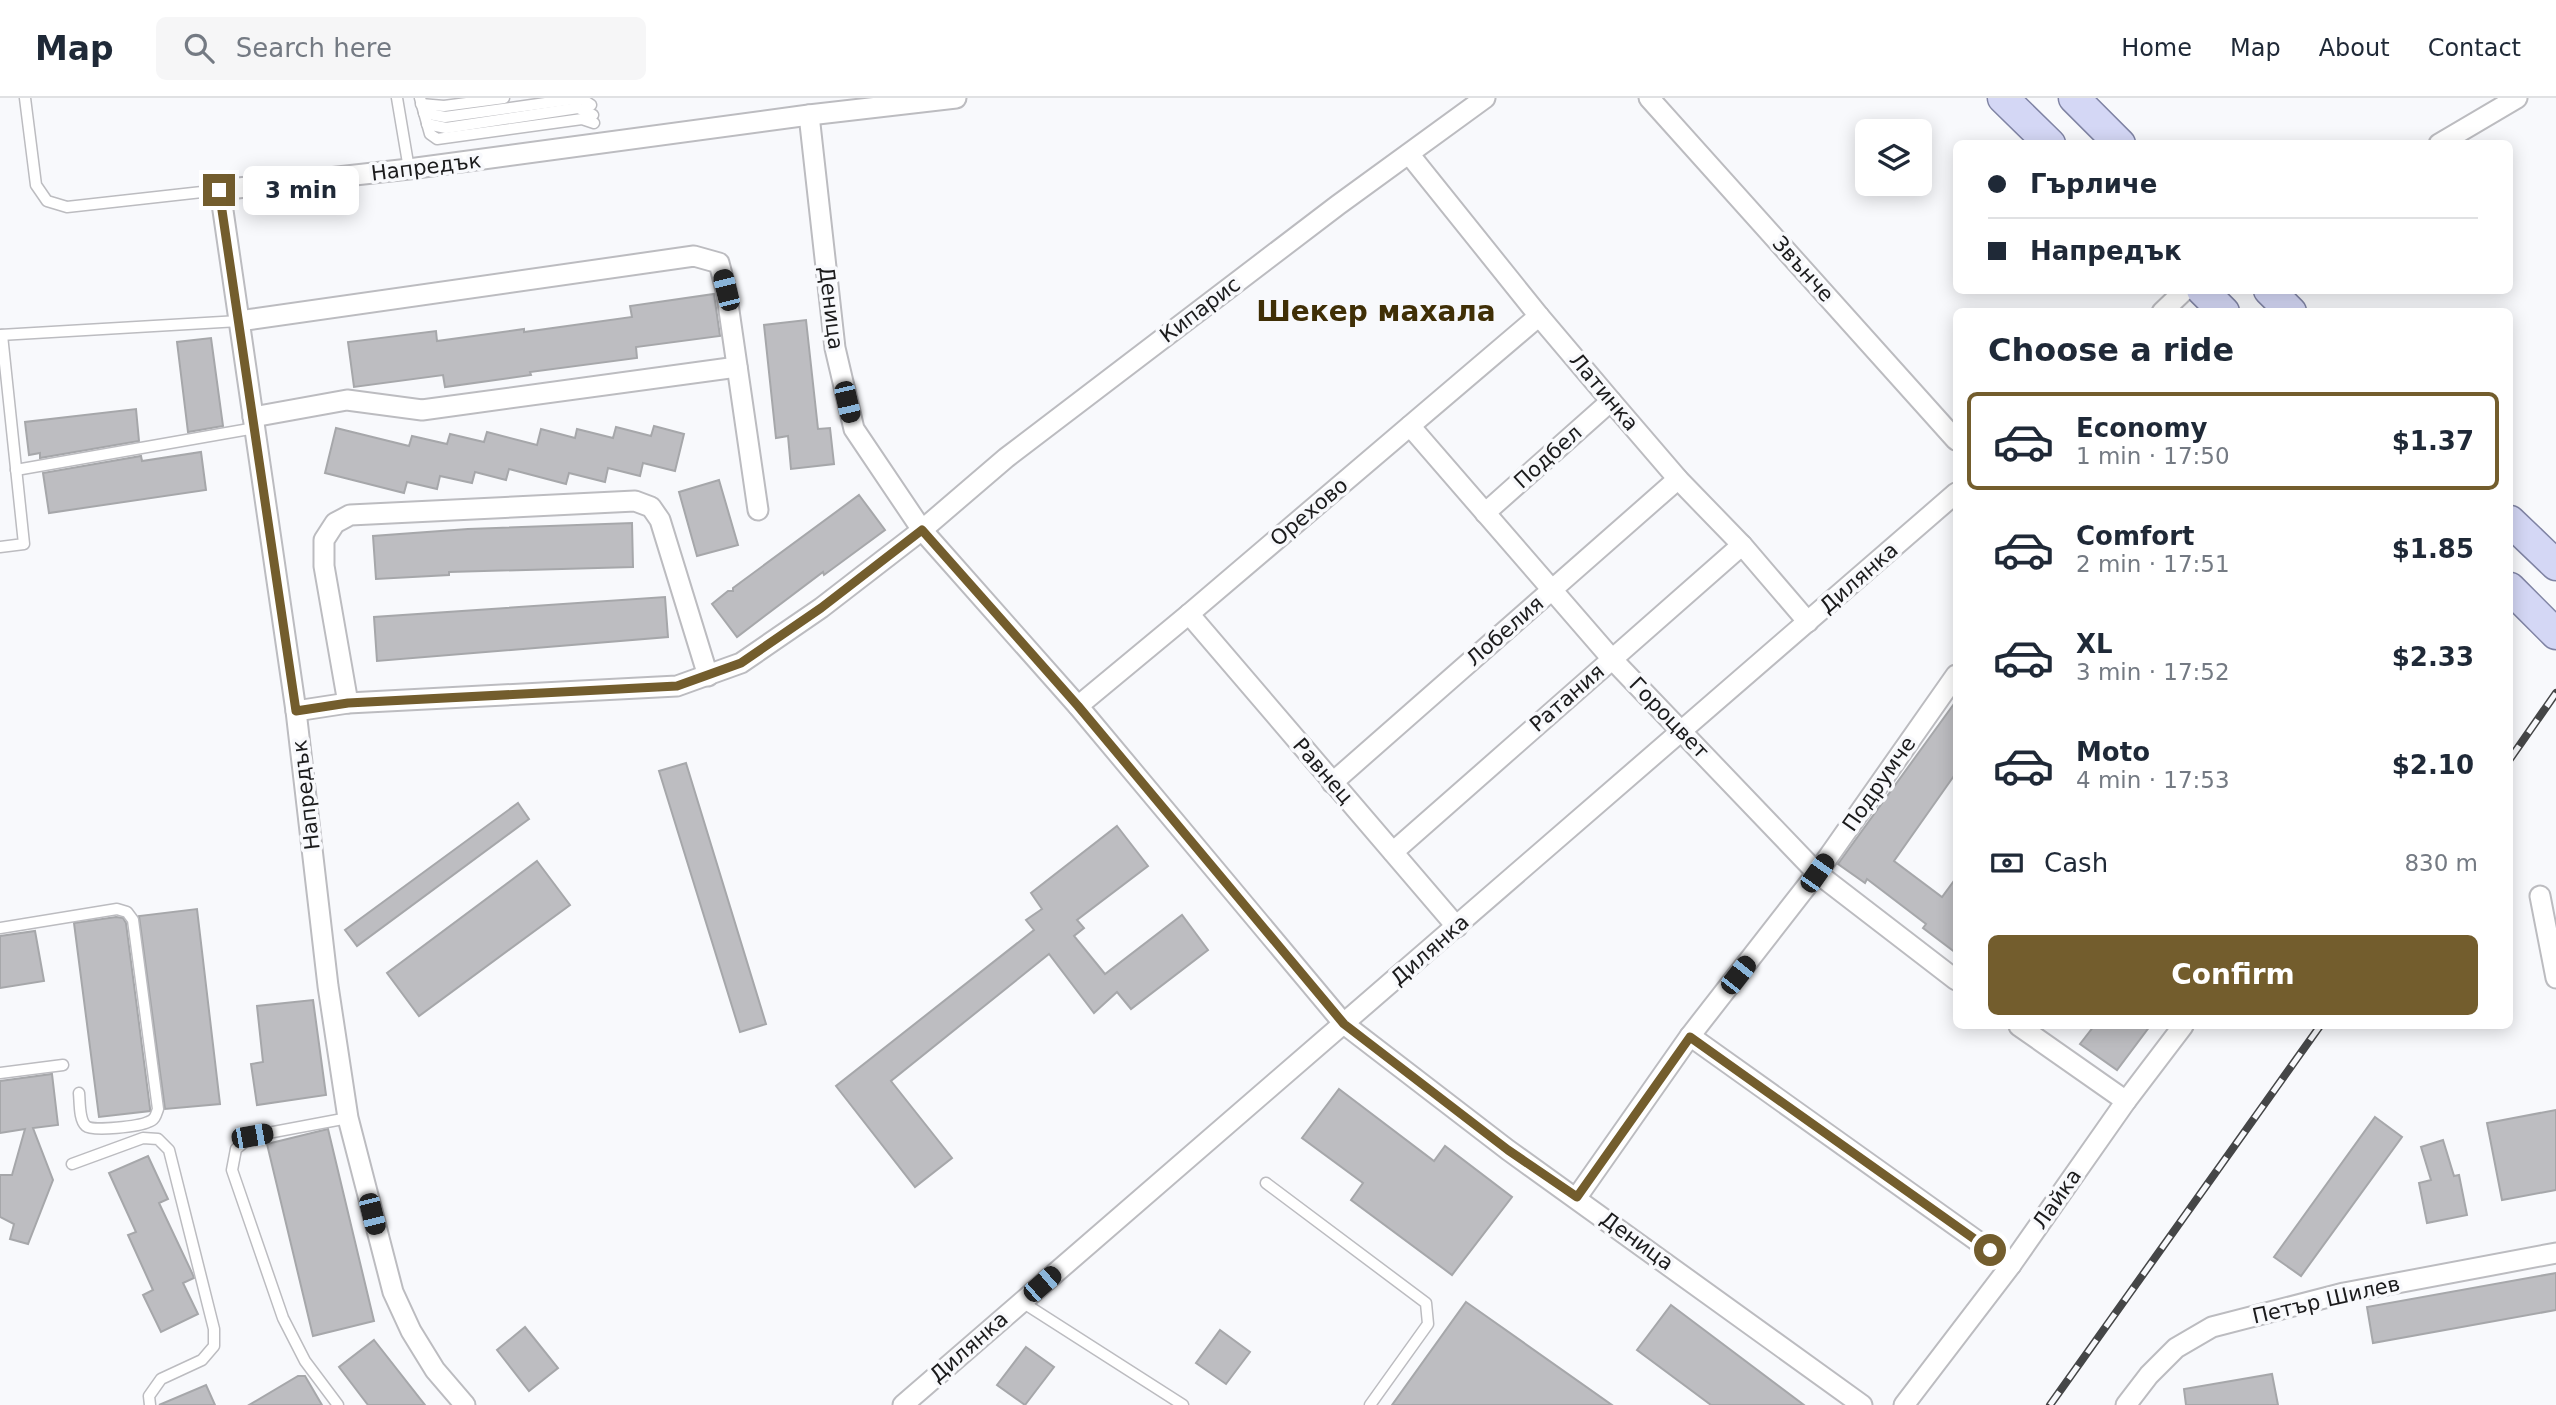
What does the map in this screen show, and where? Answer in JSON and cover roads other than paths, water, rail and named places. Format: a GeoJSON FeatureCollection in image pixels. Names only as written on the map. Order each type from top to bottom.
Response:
{"type":"FeatureCollection","features":[{"type":"Feature","properties":{"kind":"main road"},"geometry":{"type":"LineString","coordinates":[[2003,98],[2046,140]]}},
{"type":"Feature","properties":{"kind":"main road"},"geometry":{"type":"LineString","coordinates":[[2074,98],[2116,140]]}},
{"type":"Feature","properties":{"kind":"main road"},"geometry":{"type":"LineString","coordinates":[[2206,294],[2220,308]]}},
{"type":"Feature","properties":{"kind":"main road"},"geometry":{"type":"LineString","coordinates":[[2273,294],[2287,308]]}},
{"type":"Feature","properties":{"kind":"main road"},"geometry":{"type":"LineString","coordinates":[[2513,524],[2556,565]]}},
{"type":"Feature","properties":{"kind":"main road"},"geometry":{"type":"LineString","coordinates":[[2513,592],[2556,634]]}},
{"type":"Feature","properties":{"kind":"street","name":"Напредък"},"geometry":{"type":"LineString","coordinates":[[465,1405],[435,1370],[411,1331],[393,1292],[348,1118],[328,986],[296,711],[219,190],[409,169],[956,98]]}},
{"type":"Feature","properties":{"kind":"street","name":"Кипарис"},"geometry":{"type":"LineString","coordinates":[[296,711],[348,703],[677,686],[741,663],[821,608],[922,530],[1006,457],[1485,98]]}},
{"type":"Feature","properties":{"kind":"street","name":"Звънче"},"geometry":{"type":"LineString","coordinates":[[1649,98],[1953,437]]}},
{"type":"Feature","properties":{"kind":"street"},"geometry":{"type":"LineString","coordinates":[[2445,140],[2510,100]]}},
{"type":"Feature","properties":{"kind":"street","name":"Деница"},"geometry":{"type":"LineString","coordinates":[[809,115],[835,348],[853,429],[922,530],[1078,706],[1344,1024],[1508,1150],[1577,1197],[1862,1405]]}},
{"type":"Feature","properties":{"kind":"street","name":"Латинка"},"geometry":{"type":"LineString","coordinates":[[1409,154],[1611,401],[1808,622]]}},
{"type":"Feature","properties":{"kind":"street"},"geometry":{"type":"LineString","coordinates":[[239,321],[694,256],[719,263],[726,290],[758,510]]}},
{"type":"Feature","properties":{"kind":"street"},"geometry":{"type":"LineString","coordinates":[[2166,308],[2181,294]]}},
{"type":"Feature","properties":{"kind":"street","name":"Орехово"},"geometry":{"type":"LineString","coordinates":[[1078,706],[1539,316]]}},
{"type":"Feature","properties":{"kind":"street"},"geometry":{"type":"LineString","coordinates":[[254,423],[346,400],[422,410],[737,367]]}},
{"type":"Feature","properties":{"kind":"street","name":"Подбел"},"geometry":{"type":"LineString","coordinates":[[1485,513],[1611,401]]}},
{"type":"Feature","properties":{"kind":"street","name":"Гороцвет"},"geometry":{"type":"LineString","coordinates":[[1410,426],[1612,659],[1817,873],[1953,978]]}},
{"type":"Feature","properties":{"kind":"street","name":"Лобелия"},"geometry":{"type":"LineString","coordinates":[[1332,783],[1678,479]]}},
{"type":"Feature","properties":{"kind":"street","name":"Дилянка"},"geometry":{"type":"LineString","coordinates":[[902,1405],[1953,496]]}},
{"type":"Feature","properties":{"kind":"street"},"geometry":{"type":"LineString","coordinates":[[348,703],[324,566],[324,540],[335,523],[350,515],[635,501],[651,507],[660,520],[708,676]]}},
{"type":"Feature","properties":{"kind":"street","name":"Ратания"},"geometry":{"type":"LineString","coordinates":[[1392,852],[1742,545]]}},
{"type":"Feature","properties":{"kind":"street","name":"Равнец"},"geometry":{"type":"LineString","coordinates":[[1189,614],[1457,927]]}},
{"type":"Feature","properties":{"kind":"street","name":"Подрумче"},"geometry":{"type":"LineString","coordinates":[[1577,1197],[1690,1037],[1817,873],[1953,679]]}},
{"type":"Feature","properties":{"kind":"street"},"geometry":{"type":"LineString","coordinates":[[2540,896],[2556,978]]}},
{"type":"Feature","properties":{"kind":"street"},"geometry":{"type":"LineString","coordinates":[[2023,1029],[2126,1101]]}},
{"type":"Feature","properties":{"kind":"street","name":"Лайка"},"geometry":{"type":"LineString","coordinates":[[1904,1405],[2011,1265],[2126,1101],[2181,1029]]}},
{"type":"Feature","properties":{"kind":"street"},"geometry":{"type":"LineString","coordinates":[[1690,1037],[2011,1265]]}},
{"type":"Feature","properties":{"kind":"street","name":"Петър Шилев"},"geometry":{"type":"LineString","coordinates":[[2126,1405],[2149,1375],[2176,1348],[2212,1327],[2344,1293],[2556,1253]]}},
{"type":"Feature","properties":{"kind":"lane"},"geometry":{"type":"LineString","coordinates":[[25,98],[36,185],[47,201],[67,207],[219,190]]}},
{"type":"Feature","properties":{"kind":"lane"},"geometry":{"type":"LineString","coordinates":[[422,105],[444,106],[504,98]]}},
{"type":"Feature","properties":{"kind":"lane"},"geometry":{"type":"LineString","coordinates":[[396,99],[409,169]]}},
{"type":"Feature","properties":{"kind":"lane"},"geometry":{"type":"LineString","coordinates":[[422,105],[445,117],[582,99],[592,110],[598,145]]}},
{"type":"Feature","properties":{"kind":"lane"},"geometry":{"type":"LineString","coordinates":[[422,105],[427,124],[433,137],[437,139],[582,119],[592,110]]}},
{"type":"Feature","properties":{"kind":"lane"},"geometry":{"type":"LineString","coordinates":[[0,547],[24,544],[16,470],[5,415],[1,335],[239,321]]}},
{"type":"Feature","properties":{"kind":"lane"},"geometry":{"type":"LineString","coordinates":[[16,470],[254,423]]}},
{"type":"Feature","properties":{"kind":"lane"},"geometry":{"type":"LineString","coordinates":[[0,928],[117,909],[127,912],[133,920],[159,1109],[156,1117],[148,1122],[95,1130],[87,1126],[82,1119],[79,1093]]}},
{"type":"Feature","properties":{"kind":"lane"},"geometry":{"type":"LineString","coordinates":[[0,1073],[63,1065]]}},
{"type":"Feature","properties":{"kind":"lane"},"geometry":{"type":"LineString","coordinates":[[338,1405],[305,1361],[283,1318],[232,1170],[236,1149],[252,1136],[348,1118]]}},
{"type":"Feature","properties":{"kind":"lane"},"geometry":{"type":"LineString","coordinates":[[72,1164],[143,1138],[158,1139],[169,1150],[214,1329],[214,1346],[202,1360],[162,1379],[149,1396],[150,1405]]}},
{"type":"Feature","properties":{"kind":"lane"},"geometry":{"type":"LineString","coordinates":[[1266,1183],[1426,1303],[1428,1324],[1370,1405]]}},
{"type":"Feature","properties":{"kind":"lane"},"geometry":{"type":"LineString","coordinates":[[1022,1301],[1183,1405]]}},
{"type":"Feature","properties":{"kind":"railway"},"geometry":{"type":"LineString","coordinates":[[2513,755],[2556,693]]}},
{"type":"Feature","properties":{"kind":"railway"},"geometry":{"type":"LineString","coordinates":[[2050,1405],[2318,1029]]}},
{"type":"Feature","properties":{"kind":"district","name":"Шекер махала"},"geometry":{"type":"Point","coordinates":[1376,311]}}]}
